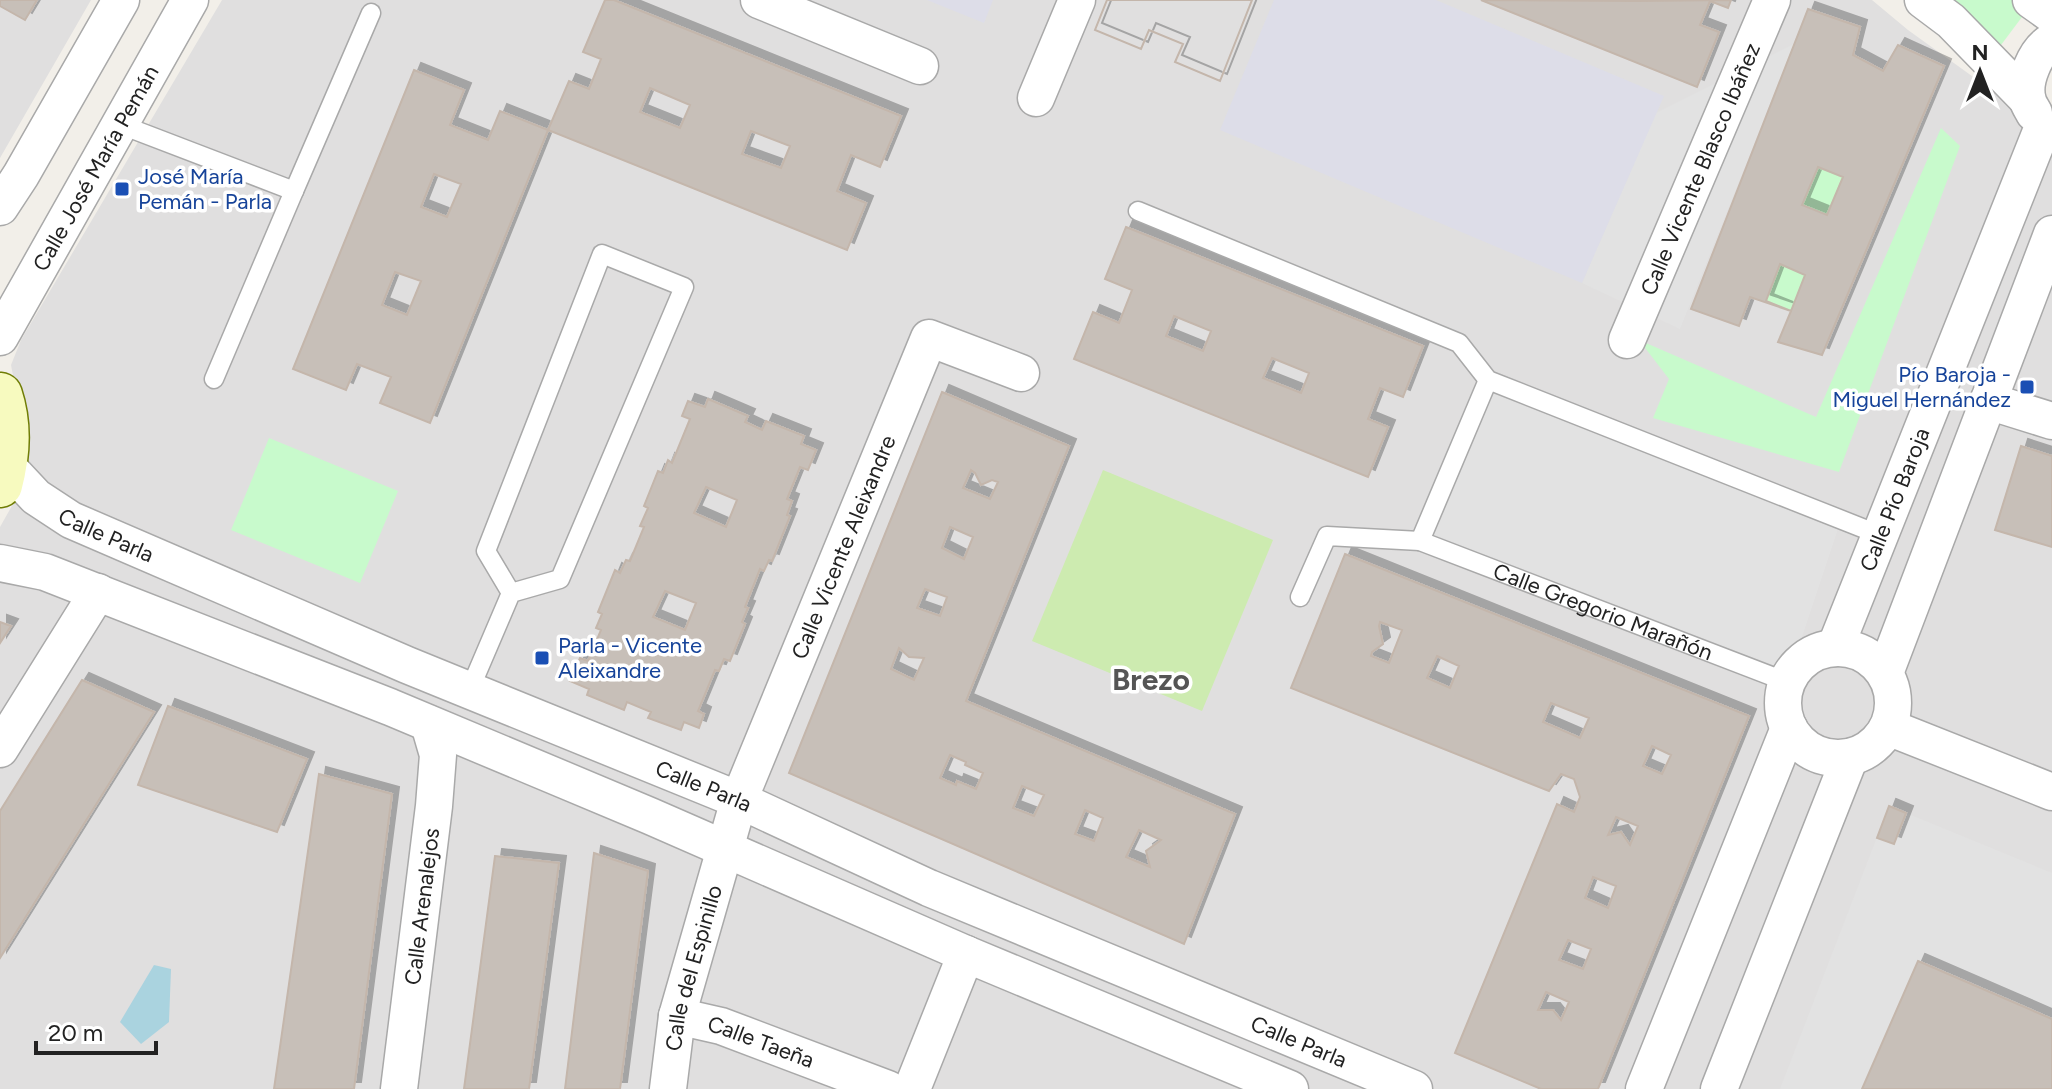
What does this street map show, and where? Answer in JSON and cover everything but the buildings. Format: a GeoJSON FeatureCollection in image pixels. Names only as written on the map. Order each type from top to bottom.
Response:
{"type":"FeatureCollection","features":[{"type":"Feature","properties":{"kind":"street"},"geometry":{"type":"LineString","coordinates":[[0,207],[121,0]]}},
{"type":"Feature","properties":{"kind":"street","name":"Calle José María Pemán"},"geometry":{"type":"LineString","coordinates":[[0,337],[190,0]]}},
{"type":"Feature","properties":{"kind":"street"},"geometry":{"type":"LineString","coordinates":[[759,0],[920,66]]}},
{"type":"Feature","properties":{"kind":"street"},"geometry":{"type":"LineString","coordinates":[[1036,98],[1077,0]]}},
{"type":"Feature","properties":{"kind":"street","name":"Calle Vicente Blasco Ibáñez"},"geometry":{"type":"LineString","coordinates":[[1627,340],[1772,0]]}},
{"type":"Feature","properties":{"kind":"street"},"geometry":{"type":"LineString","coordinates":[[1923,0],[1951,21],[2040,121]]}},
{"type":"Feature","properties":{"kind":"street"},"geometry":{"type":"LineString","coordinates":[[2031,0],[2052,15]]}},
{"type":"Feature","properties":{"kind":"street","name":"Calle Pío Baroja"},"geometry":{"type":"LineString","coordinates":[[1835,648],[2040,121],[2029,69],[2052,41]]}},
{"type":"Feature","properties":{"kind":"street"},"geometry":{"type":"LineString","coordinates":[[1885,673],[2052,234]]}},
{"type":"Feature","properties":{"kind":"street","name":"Calle Vicente Aleixandre"},"geometry":{"type":"LineString","coordinates":[[725,850],[739,800],[929,338],[1021,373]]}},
{"type":"Feature","properties":{"kind":"street"},"geometry":{"type":"LineString","coordinates":[[0,395],[8,439],[3,475]]}},
{"type":"Feature","properties":{"kind":"street"},"geometry":{"type":"LineString","coordinates":[[1988,401],[2052,421]]}},
{"type":"Feature","properties":{"kind":"street","name":"Calle Parla"},"geometry":{"type":"LineString","coordinates":[[3,475],[71,520],[407,665],[739,800],[929,888],[1414,1089]]}},
{"type":"Feature","properties":{"kind":"street"},"geometry":{"type":"LineString","coordinates":[[0,563],[45,572],[390,707],[1290,1089]]}},
{"type":"Feature","properties":{"kind":"street"},"geometry":{"type":"LineString","coordinates":[[0,749],[98,592]]}},
{"type":"Feature","properties":{"kind":"street"},"geometry":{"type":"LineString","coordinates":[[1850,649],[1864,654],[1885,673],[1892,691],[1893,710],[1888,727],[1879,741],[1866,751],[1832,759],[1799,743],[1783,714],[1783,697],[1787,682],[1806,658],[1820,651],[1850,649]]}},
{"type":"Feature","properties":{"kind":"street","name":"Calle Arenalejos"},"geometry":{"type":"LineString","coordinates":[[399,1089],[434,806],[438,755],[429,724]]}},
{"type":"Feature","properties":{"kind":"street"},"geometry":{"type":"LineString","coordinates":[[1888,727],[2052,792]]}},
{"type":"Feature","properties":{"kind":"street"},"geometry":{"type":"LineString","coordinates":[[1644,1089],[1789,728]]}},
{"type":"Feature","properties":{"kind":"street"},"geometry":{"type":"LineString","coordinates":[[1719,1089],[1850,757]]}},
{"type":"Feature","properties":{"kind":"street","name":"Calle del Espinillo"},"geometry":{"type":"LineString","coordinates":[[668,1089],[677,1016],[725,850]]}},
{"type":"Feature","properties":{"kind":"street"},"geometry":{"type":"LineString","coordinates":[[912,1089],[966,954]]}},
{"type":"Feature","properties":{"kind":"street","name":"Calle Taeña"},"geometry":{"type":"LineString","coordinates":[[677,1016],[721,1026],[888,1089]]}},
{"type":"Feature","properties":{"kind":"lane"},"geometry":{"type":"LineString","coordinates":[[214,379],[371,13]]}},
{"type":"Feature","properties":{"kind":"lane"},"geometry":{"type":"LineString","coordinates":[[119,124],[294,191]]}},
{"type":"Feature","properties":{"kind":"lane"},"geometry":{"type":"LineString","coordinates":[[1138,211],[1459,343],[1488,380],[1880,535]]}},
{"type":"Feature","properties":{"kind":"lane"},"geometry":{"type":"LineString","coordinates":[[602,254],[684,287],[560,579],[511,593],[486,551],[602,254]]}},
{"type":"Feature","properties":{"kind":"lane"},"geometry":{"type":"LineString","coordinates":[[1420,541],[1488,380]]}},
{"type":"Feature","properties":{"kind":"lane","name":"Calle Gregorio Marañón"},"geometry":{"type":"LineString","coordinates":[[1300,597],[1327,536],[1420,541],[1787,682]]}},
{"type":"Feature","properties":{"kind":"lane"},"geometry":{"type":"LineString","coordinates":[[470,689],[511,593]]}},
{"type":"Feature","properties":{"kind":"shaded area"},"geometry":{"type":"Polygon","coordinates":[[[0,0],[91,0],[0,158],[0,0]]]}},
{"type":"Feature","properties":{"kind":"shaded area"},"geometry":{"type":"Polygon","coordinates":[[[222,0],[1872,0],[2008,102],[2052,147],[2052,1089],[0,1089],[0,527],[13,504],[19,407],[11,365],[21,340],[222,0]]]}},
{"type":"Feature","properties":{"kind":"shaded area"},"geometry":{"type":"Polygon","coordinates":[[[927,0],[993,0],[984,23],[927,0]]]}},
{"type":"Feature","properties":{"kind":"shaded area"},"geometry":{"type":"Polygon","coordinates":[[[1274,0],[1436,0],[1664,96],[1582,283],[1220,130],[1274,0]]]}},
{"type":"Feature","properties":{"kind":"shaded area"},"geometry":{"type":"Polygon","coordinates":[[[1794,44],[1680,329],[1582,283],[1656,113],[1794,44]]]}},
{"type":"Feature","properties":{"kind":"shaded area"},"geometry":{"type":"Polygon","coordinates":[[[1488,380],[1841,520],[1787,682],[1420,541],[1488,380]]]}},
{"type":"Feature","properties":{"kind":"shaded area"},"geometry":{"type":"Polygon","coordinates":[[[1889,806],[2052,873],[2052,1019],[1918,962],[1862,1089],[1780,1089],[1889,806]]]}},
{"type":"Feature","properties":{"kind":"green space"},"geometry":{"type":"Polygon","coordinates":[[[1937,0],[2015,0],[2028,9],[2001,45],[1937,0]]]}},
{"type":"Feature","properties":{"kind":"green space"},"geometry":{"type":"Polygon","coordinates":[[[1941,128],[1960,146],[1839,472],[1653,418],[1669,379],[1639,340],[1816,417],[1941,128]]]}},
{"type":"Feature","properties":{"kind":"green space"},"geometry":{"type":"Polygon","coordinates":[[[1818,167],[1843,177],[1827,215],[1802,205],[1818,167]]]}},
{"type":"Feature","properties":{"kind":"green space"},"geometry":{"type":"Polygon","coordinates":[[[1780,264],[1805,275],[1791,311],[1766,301],[1780,264]]]}},
{"type":"Feature","properties":{"kind":"green space"},"geometry":{"type":"Polygon","coordinates":[[[269,438],[398,491],[360,583],[231,530],[269,438]]]}},
{"type":"Feature","properties":{"kind":"green space"},"geometry":{"type":"Polygon","coordinates":[[[1103,470],[1273,540],[1202,711],[1032,641],[1103,470]]]}},
{"type":"Feature","properties":{"kind":"water"},"geometry":{"type":"Polygon","coordinates":[[[154,965],[171,969],[169,1022],[141,1044],[120,1022],[154,965]]]}},
{"type":"Feature","properties":{"kind":"place","name":"José María Pemán - Parla"},"geometry":{"type":"Point","coordinates":[122,189]}},
{"type":"Feature","properties":{"kind":"place","name":"Pío Baroja - Miguel Hernández"},"geometry":{"type":"Point","coordinates":[2027,387]}},
{"type":"Feature","properties":{"kind":"place","name":"Parla - Vicente Aleixandre"},"geometry":{"type":"Point","coordinates":[542,658]}},
{"type":"Feature","properties":{"kind":"district","name":"Brezo"},"geometry":{"type":"Point","coordinates":[1151,680]}}]}
